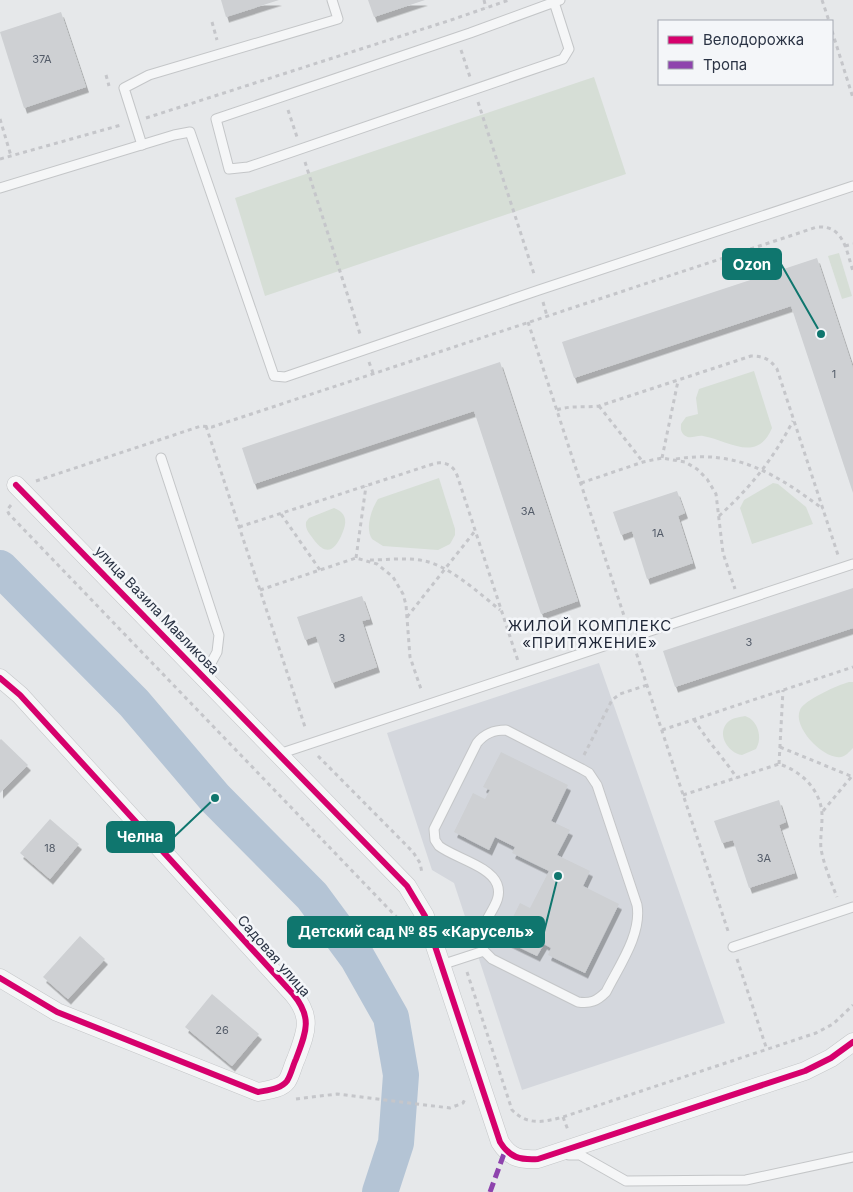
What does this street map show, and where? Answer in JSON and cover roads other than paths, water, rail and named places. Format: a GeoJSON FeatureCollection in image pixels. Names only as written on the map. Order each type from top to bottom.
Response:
{"type":"FeatureCollection","features":[{"type":"Feature","properties":{"kind":"street","name":"улица Вазила Мавликова"},"geometry":{"type":"LineString","coordinates":[[20,488],[407,886],[417,899],[425,916],[500,1142],[505,1151],[513,1157],[524,1160],[538,1159],[805,1070],[831,1058],[853,1042]]}},
{"type":"Feature","properties":{"kind":"street","name":"Садовая улица"},"geometry":{"type":"LineString","coordinates":[[0,678],[20,695],[293,994],[302,1005],[306,1019],[306,1032],[286,1082],[275,1089],[258,1092],[56,1012],[0,978]]}},
{"type":"Feature","properties":{"kind":"lane"},"geometry":{"type":"LineString","coordinates":[[142,145],[124,88],[150,75],[338,19],[332,0]]}},
{"type":"Feature","properties":{"kind":"lane"},"geometry":{"type":"LineString","coordinates":[[557,1],[569,49],[563,59],[248,167],[229,168],[216,119],[457,38],[557,1]]}},
{"type":"Feature","properties":{"kind":"lane"},"geometry":{"type":"LineString","coordinates":[[0,188],[174,135],[190,132],[274,376],[285,377],[539,290],[853,186]]}},
{"type":"Feature","properties":{"kind":"lane"},"geometry":{"type":"LineString","coordinates":[[162,458],[220,635],[217,652],[204,676]]}},
{"type":"Feature","properties":{"kind":"lane"},"geometry":{"type":"LineString","coordinates":[[641,634],[853,564]]}},
{"type":"Feature","properties":{"kind":"lane"},"geometry":{"type":"LineString","coordinates":[[279,754],[610,644]]}},
{"type":"Feature","properties":{"kind":"lane"},"geometry":{"type":"LineString","coordinates":[[506,730],[589,773],[597,785],[638,912],[635,934],[606,992],[599,999],[592,1002],[578,1002],[492,959],[484,951],[482,930],[498,898],[497,883],[485,870],[439,846],[434,829],[477,743],[488,733],[506,730]]}},
{"type":"Feature","properties":{"kind":"lane"},"geometry":{"type":"LineString","coordinates":[[733,947],[853,907]]}},
{"type":"Feature","properties":{"kind":"lane"},"geometry":{"type":"LineString","coordinates":[[441,965],[484,951]]}},
{"type":"Feature","properties":{"kind":"lane"},"geometry":{"type":"LineString","coordinates":[[551,1154],[580,1155],[626,1181],[746,1180],[853,1157]]}},
{"type":"Feature","properties":{"kind":"waterway"},"geometry":{"type":"LineString","coordinates":[[0,568],[134,703],[215,798],[312,896],[357,957],[391,1017],[401,1075],[396,1143],[380,1192]]}},
{"type":"Feature","properties":{"kind":"place","name":"Ozon"},"geometry":{"type":"Point","coordinates":[821,334]}},
{"type":"Feature","properties":{"kind":"place","name":"Челна"},"geometry":{"type":"Point","coordinates":[215,798]}},
{"type":"Feature","properties":{"kind":"place","name":"Детский сад № 85 «Карусель»"},"geometry":{"type":"Point","coordinates":[558,876]}},
{"type":"Feature","properties":{"kind":"district","name":"ЖИЛОЙ КОМПЛЕКС «ПРИТЯЖЕНИЕ»"},"geometry":{"type":"Point","coordinates":[590,634]}}]}
